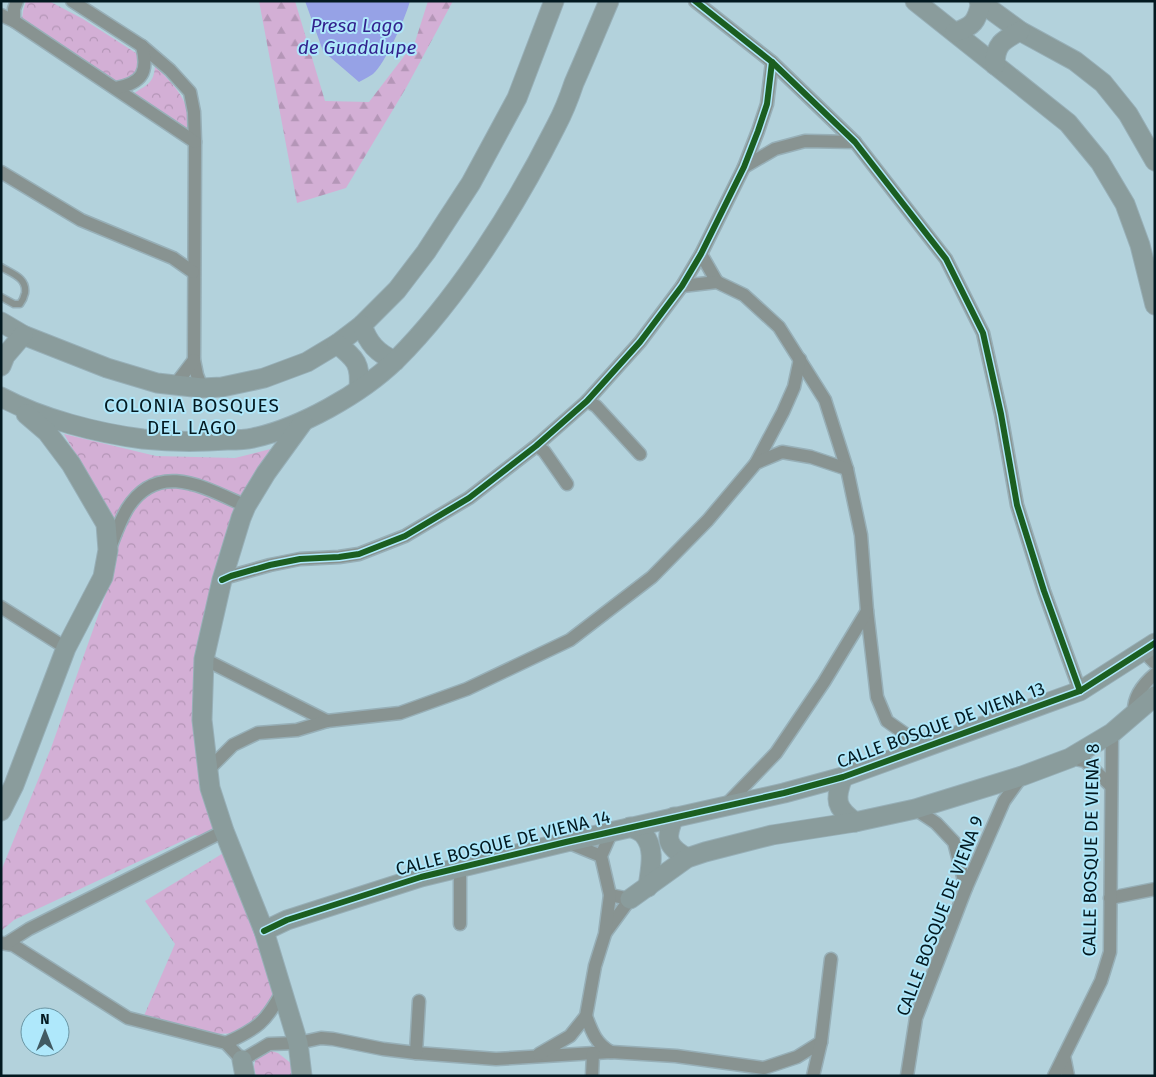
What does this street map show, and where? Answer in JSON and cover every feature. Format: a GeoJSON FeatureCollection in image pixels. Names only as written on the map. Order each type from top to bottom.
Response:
{"type":"FeatureCollection","features":[{"type":"Feature","properties":{"kind":"street"},"geometry":{"type":"LineString","coordinates":[[14,21],[14,9],[17,1]]}},
{"type":"Feature","properties":{"kind":"street"},"geometry":{"type":"LineString","coordinates":[[1,322],[23,335],[107,368],[157,383],[202,388],[222,388],[264,378],[307,362],[362,325],[397,290],[426,252],[471,183],[517,98],[554,1]]}},
{"type":"Feature","properties":{"kind":"street"},"geometry":{"type":"LineString","coordinates":[[8,401],[52,419],[124,436],[165,442],[211,442],[252,438],[303,422],[359,389],[395,361],[426,327],[463,280],[510,209],[557,126],[608,1]]}},
{"type":"Feature","properties":{"kind":"street"},"geometry":{"type":"LineString","coordinates":[[695,1],[772,62],[855,142],[946,259],[983,333],[1018,504],[1044,591],[1080,691]]}},
{"type":"Feature","properties":{"kind":"street"},"geometry":{"type":"LineString","coordinates":[[916,1],[1068,123],[1100,162],[1125,204],[1140,245],[1155,306]]}},
{"type":"Feature","properties":{"kind":"street"},"geometry":{"type":"LineString","coordinates":[[75,2],[142,46],[170,70],[190,92],[194,112],[195,142],[194,360],[202,388]]}},
{"type":"Feature","properties":{"kind":"street"},"geometry":{"type":"LineString","coordinates":[[954,32],[973,24],[978,16],[980,2],[1020,31],[1075,61],[1103,83],[1128,114],[1155,161]]}},
{"type":"Feature","properties":{"kind":"street"},"geometry":{"type":"LineString","coordinates":[[1,15],[14,21],[195,142]]}},
{"type":"Feature","properties":{"kind":"street"},"geometry":{"type":"LineString","coordinates":[[995,65],[995,53],[1003,40],[1020,31]]}},
{"type":"Feature","properties":{"kind":"street"},"geometry":{"type":"LineString","coordinates":[[116,88],[131,85],[142,75],[146,60],[142,46]]}},
{"type":"Feature","properties":{"kind":"street"},"geometry":{"type":"LineString","coordinates":[[222,580],[270,565],[300,559],[359,554],[405,536],[469,498],[536,446],[587,401],[640,342],[682,286],[701,254],[744,166],[767,104],[772,62]]}},
{"type":"Feature","properties":{"kind":"street"},"geometry":{"type":"LineString","coordinates":[[744,166],[774,149],[804,141],[855,142]]}},
{"type":"Feature","properties":{"kind":"street"},"geometry":{"type":"LineString","coordinates":[[1,172],[82,220],[174,258],[193,272]]}},
{"type":"Feature","properties":{"kind":"street"},"geometry":{"type":"LineString","coordinates":[[701,254],[717,282]]}},
{"type":"Feature","properties":{"kind":"street"},"geometry":{"type":"LineString","coordinates":[[682,286],[717,282],[744,295],[779,327],[825,400],[847,469],[860,536],[877,696],[887,721],[911,738],[942,743]]}},
{"type":"Feature","properties":{"kind":"street"},"geometry":{"type":"LineString","coordinates":[[362,325],[366,337],[374,349],[383,356],[395,361]]}},
{"type":"Feature","properties":{"kind":"street"},"geometry":{"type":"LineString","coordinates":[[1,366],[5,356],[23,335]]}},
{"type":"Feature","properties":{"kind":"street"},"geometry":{"type":"LineString","coordinates":[[336,344],[356,362],[360,373],[359,389]]}},
{"type":"Feature","properties":{"kind":"street"},"geometry":{"type":"LineString","coordinates":[[208,770],[233,745],[258,734],[297,730],[327,721],[400,713],[467,689],[570,640],[652,577],[708,520],[756,463],[794,388],[800,359]]}},
{"type":"Feature","properties":{"kind":"street"},"geometry":{"type":"LineString","coordinates":[[176,385],[194,360]]}},
{"type":"Feature","properties":{"kind":"street"},"geometry":{"type":"LineString","coordinates":[[8,401],[47,432],[71,464],[106,524],[108,550]]}},
{"type":"Feature","properties":{"kind":"street"},"geometry":{"type":"LineString","coordinates":[[587,401],[596,406],[640,454]]}},
{"type":"Feature","properties":{"kind":"street"},"geometry":{"type":"LineString","coordinates":[[302,1076],[298,1043],[264,931],[224,831],[210,788],[202,720],[204,659],[222,580],[246,506],[266,473],[303,422]]}},
{"type":"Feature","properties":{"kind":"street"},"geometry":{"type":"LineString","coordinates":[[536,446],[544,451],[567,484]]}},
{"type":"Feature","properties":{"kind":"street"},"geometry":{"type":"LineString","coordinates":[[756,463],[782,452],[811,457],[847,469]]}},
{"type":"Feature","properties":{"kind":"street"},"geometry":{"type":"LineString","coordinates":[[1,811],[14,785],[66,648],[103,577],[108,550],[127,509],[147,487],[172,480],[202,487],[246,506]]}},
{"type":"Feature","properties":{"kind":"street"},"geometry":{"type":"LineString","coordinates":[[1,607],[66,648]]}},
{"type":"Feature","properties":{"kind":"street"},"geometry":{"type":"LineString","coordinates":[[725,806],[776,753],[824,682],[867,611]]}},
{"type":"Feature","properties":{"kind":"street"},"geometry":{"type":"LineString","coordinates":[[204,659],[327,721]]}},
{"type":"Feature","properties":{"kind":"street"},"geometry":{"type":"LineString","coordinates":[[1134,713],[1135,699],[1151,662]]}},
{"type":"Feature","properties":{"kind":"street","name":"CALLE BOSQUE DE VIENA 13"},"geometry":{"type":"LineString","coordinates":[[725,806],[843,777],[942,743],[1151,662]]}},
{"type":"Feature","properties":{"kind":"street"},"geometry":{"type":"LineString","coordinates":[[605,934],[630,899],[687,858],[772,835],[855,822],[915,809],[1022,776],[1070,758],[1112,733],[1155,696]]}},
{"type":"Feature","properties":{"kind":"street","name":"CALLE BOSQUE DE VIENA 8"},"geometry":{"type":"LineString","coordinates":[[1054,1076],[1101,981],[1110,952],[1112,733]]}},
{"type":"Feature","properties":{"kind":"street"},"geometry":{"type":"LineString","coordinates":[[1070,758],[1085,761],[1111,786]]}},
{"type":"Feature","properties":{"kind":"street","name":"CALLE BOSQUE DE VIENA 9"},"geometry":{"type":"LineString","coordinates":[[907,1076],[916,1018],[966,888],[1004,801],[1022,776]]}},
{"type":"Feature","properties":{"kind":"street"},"geometry":{"type":"LineString","coordinates":[[843,777],[837,801],[843,813],[855,822]]}},
{"type":"Feature","properties":{"kind":"street","name":"CALLE BOSQUE DE VIENA 14"},"geometry":{"type":"LineString","coordinates":[[264,931],[287,920],[421,877],[725,806]]}},
{"type":"Feature","properties":{"kind":"street"},"geometry":{"type":"LineString","coordinates":[[915,809],[936,823],[954,842],[966,888]]}},
{"type":"Feature","properties":{"kind":"street"},"geometry":{"type":"LineString","coordinates":[[674,817],[668,831],[669,840],[674,850],[687,858]]}},
{"type":"Feature","properties":{"kind":"street"},"geometry":{"type":"LineString","coordinates":[[534,1056],[570,1036],[586,1016],[595,966],[605,934],[610,895],[601,856],[621,829],[643,833],[650,844],[652,859],[648,887]]}},
{"type":"Feature","properties":{"kind":"street"},"geometry":{"type":"LineString","coordinates":[[4,943],[224,831]]}},
{"type":"Feature","properties":{"kind":"street"},"geometry":{"type":"LineString","coordinates":[[566,842],[601,856]]}},
{"type":"Feature","properties":{"kind":"street"},"geometry":{"type":"LineString","coordinates":[[460,868],[460,924]]}},
{"type":"Feature","properties":{"kind":"street"},"geometry":{"type":"LineString","coordinates":[[1110,898],[1155,889]]}},
{"type":"Feature","properties":{"kind":"street"},"geometry":{"type":"LineString","coordinates":[[610,895],[630,899]]}},
{"type":"Feature","properties":{"kind":"street"},"geometry":{"type":"LineString","coordinates":[[4,943],[18,948],[128,1018],[226,1043],[243,1068],[269,1044],[298,1043],[313,1039],[333,1039],[383,1049],[496,1059],[611,1052],[676,1056],[768,1072],[821,1042]]}},
{"type":"Feature","properties":{"kind":"street"},"geometry":{"type":"LineString","coordinates":[[813,1076],[821,1042],[831,959]]}},
{"type":"Feature","properties":{"kind":"street"},"geometry":{"type":"LineString","coordinates":[[226,1043],[261,1024],[274,1008],[282,992]]}},
{"type":"Feature","properties":{"kind":"street"},"geometry":{"type":"LineString","coordinates":[[416,1053],[419,1001]]}},
{"type":"Feature","properties":{"kind":"street"},"geometry":{"type":"LineString","coordinates":[[586,1016],[596,1039],[602,1047],[611,1052]]}},
{"type":"Feature","properties":{"kind":"street"},"geometry":{"type":"LineString","coordinates":[[592,1076],[593,1053]]}},
{"type":"Feature","properties":{"kind":"street"},"geometry":{"type":"LineString","coordinates":[[1064,1056],[1068,1076]]}},
{"type":"Feature","properties":{"kind":"lane"},"geometry":{"type":"LineString","coordinates":[[1,267],[22,279],[26,286],[24,300],[20,304],[14,304],[1,297]]}},
{"type":"Feature","properties":{"kind":"green space"},"geometry":{"type":"Polygon","coordinates":[[[26,1],[49,1],[83,19],[139,55],[141,70],[135,76],[117,84],[22,20],[26,1]]]}},
{"type":"Feature","properties":{"kind":"green space"},"geometry":{"type":"Polygon","coordinates":[[[259,1],[295,1],[325,101],[369,102],[415,42],[428,1],[453,1],[406,88],[346,188],[297,203],[259,1]]]}},
{"type":"Feature","properties":{"kind":"green space"},"geometry":{"type":"Polygon","coordinates":[[[155,66],[181,95],[188,112],[189,132],[133,94],[151,80],[155,66]]]}},
{"type":"Feature","properties":{"kind":"green space"},"geometry":{"type":"Polygon","coordinates":[[[64,434],[156,456],[235,458],[290,444],[243,504],[198,692],[218,829],[207,838],[195,835],[14,920],[1,931],[1,871],[51,748],[116,565],[116,524],[64,434]]]}},
{"type":"Feature","properties":{"kind":"green space"},"geometry":{"type":"Polygon","coordinates":[[[225,852],[277,997],[246,1033],[209,1034],[143,1018],[175,944],[145,901],[225,852]]]}},
{"type":"Feature","properties":{"kind":"green space"},"geometry":{"type":"Polygon","coordinates":[[[265,1049],[278,1053],[292,1064],[294,1076],[256,1076],[254,1067],[256,1056],[265,1049]]]}},
{"type":"Feature","properties":{"kind":"water","name":"Presa Lago de Guadalupe"},"geometry":{"type":"Polygon","coordinates":[[[305,1],[410,1],[400,28],[378,69],[359,82],[323,51],[305,1]]]}},
{"type":"Feature","properties":{"kind":"cycle path"},"geometry":{"type":"LineString","coordinates":[[695,1],[772,62],[855,142],[946,259],[983,333],[1001,414],[1017,505],[1044,591],[1080,691]]}},
{"type":"Feature","properties":{"kind":"cycle path"},"geometry":{"type":"LineString","coordinates":[[222,580],[270,565],[300,559],[359,554],[405,536],[469,498],[536,446],[587,401],[640,342],[682,286],[701,254],[744,167],[758,131],[767,104],[772,62]]}},
{"type":"Feature","properties":{"kind":"cycle path"},"geometry":{"type":"LineString","coordinates":[[264,931],[287,920],[421,877],[784,793],[843,777],[1080,691],[1155,643]]}},
{"type":"Feature","properties":{"kind":"district","name":"COLONIA BOSQUES DEL LAGO"},"geometry":{"type":"Point","coordinates":[192,416]}}]}
